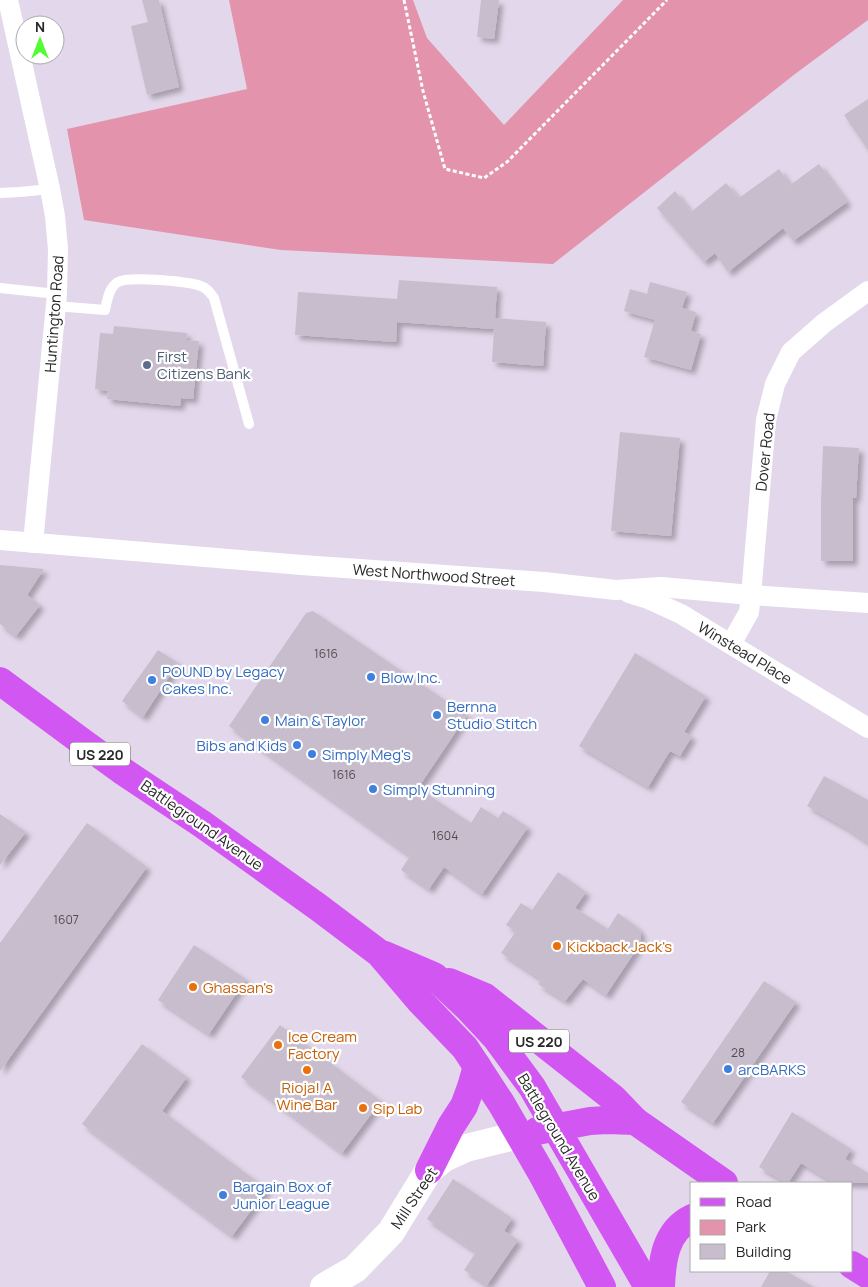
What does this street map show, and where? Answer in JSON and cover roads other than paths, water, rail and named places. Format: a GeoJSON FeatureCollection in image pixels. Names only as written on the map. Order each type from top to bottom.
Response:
{"type":"FeatureCollection","features":[{"type":"Feature","properties":{"kind":"main road","name":"Battleground Avenue"},"geometry":{"type":"LineString","coordinates":[[0,681],[121,770],[202,824],[318,907],[379,953],[419,1000],[465,1048],[501,1103],[542,1174],[602,1287]]}},
{"type":"Feature","properties":{"kind":"main road","name":"Battleground Avenue"},"geometry":{"type":"LineString","coordinates":[[379,953],[434,976],[496,1038],[532,1087],[648,1287]]}},
{"type":"Feature","properties":{"kind":"main road","name":"US 220"},"geometry":{"type":"LineString","coordinates":[[434,976],[485,997],[614,1098],[635,1122],[723,1182]]}},
{"type":"Feature","properties":{"kind":"main road"},"geometry":{"type":"LineString","coordinates":[[430,1170],[451,1126],[464,1106],[477,1066]]}},
{"type":"Feature","properties":{"kind":"main road"},"geometry":{"type":"LineString","coordinates":[[518,1135],[590,1121],[635,1122]]}},
{"type":"Feature","properties":{"kind":"main road"},"geometry":{"type":"LineString","coordinates":[[661,1287],[662,1266],[666,1246],[675,1231],[690,1219]]}},
{"type":"Feature","properties":{"kind":"main road"},"geometry":{"type":"LineString","coordinates":[[853,1266],[868,1275]]}},
{"type":"Feature","properties":{"kind":"street","name":"Huntington Road"},"geometry":{"type":"LineString","coordinates":[[8,0],[50,189],[58,249],[57,300],[33,543]]}},
{"type":"Feature","properties":{"kind":"street","name":"Dover Road"},"geometry":{"type":"LineString","coordinates":[[731,644],[749,612],[766,420],[775,384],[791,352],[868,291]]}},
{"type":"Feature","properties":{"kind":"street","name":"West Northwood Street"},"geometry":{"type":"LineString","coordinates":[[0,540],[302,565],[544,582],[616,590],[661,587],[868,603]]}},
{"type":"Feature","properties":{"kind":"street","name":"Winstead Place"},"geometry":{"type":"LineString","coordinates":[[616,590],[648,598],[681,614],[868,728]]}},
{"type":"Feature","properties":{"kind":"street","name":"Mill Street"},"geometry":{"type":"LineString","coordinates":[[324,1287],[355,1269],[391,1232],[430,1170],[444,1158],[466,1148],[518,1135]]}},
{"type":"Feature","properties":{"kind":"lane"},"geometry":{"type":"LineString","coordinates":[[0,193],[50,189]]}},
{"type":"Feature","properties":{"kind":"lane"},"geometry":{"type":"LineString","coordinates":[[0,288],[105,310],[112,287],[118,282],[132,279],[191,283],[205,288],[214,298],[249,424]]}},
{"type":"Feature","properties":{"kind":"place","name":"First Citizens Bank"},"geometry":{"type":"Point","coordinates":[147,365]}},
{"type":"Feature","properties":{"kind":"place","name":"Blow Inc."},"geometry":{"type":"Point","coordinates":[371,677]}},
{"type":"Feature","properties":{"kind":"place","name":"POUND by Legacy Cakes Inc."},"geometry":{"type":"Point","coordinates":[152,680]}},
{"type":"Feature","properties":{"kind":"place","name":"Bernna Studio Stitch"},"geometry":{"type":"Point","coordinates":[437,715]}},
{"type":"Feature","properties":{"kind":"place","name":"Main & Taylor"},"geometry":{"type":"Point","coordinates":[265,720]}},
{"type":"Feature","properties":{"kind":"place","name":"Bibs and Kids"},"geometry":{"type":"Point","coordinates":[297,745]}},
{"type":"Feature","properties":{"kind":"place","name":"Simply Meg's"},"geometry":{"type":"Point","coordinates":[312,754]}},
{"type":"Feature","properties":{"kind":"place","name":"Simply Stunning"},"geometry":{"type":"Point","coordinates":[373,789]}},
{"type":"Feature","properties":{"kind":"place","name":"Kickback Jack's"},"geometry":{"type":"Point","coordinates":[557,946]}},
{"type":"Feature","properties":{"kind":"place","name":"Ghassan's"},"geometry":{"type":"Point","coordinates":[193,987]}},
{"type":"Feature","properties":{"kind":"place","name":"Ice Cream Factory"},"geometry":{"type":"Point","coordinates":[278,1045]}},
{"type":"Feature","properties":{"kind":"place","name":"arcBARKS"},"geometry":{"type":"Point","coordinates":[728,1069]}},
{"type":"Feature","properties":{"kind":"place","name":"Rioja! A Wine Bar"},"geometry":{"type":"Point","coordinates":[307,1070]}},
{"type":"Feature","properties":{"kind":"place","name":"Sip Lab"},"geometry":{"type":"Point","coordinates":[363,1108]}},
{"type":"Feature","properties":{"kind":"place","name":"Bargain Box of Junior League"},"geometry":{"type":"Point","coordinates":[223,1195]}}]}
